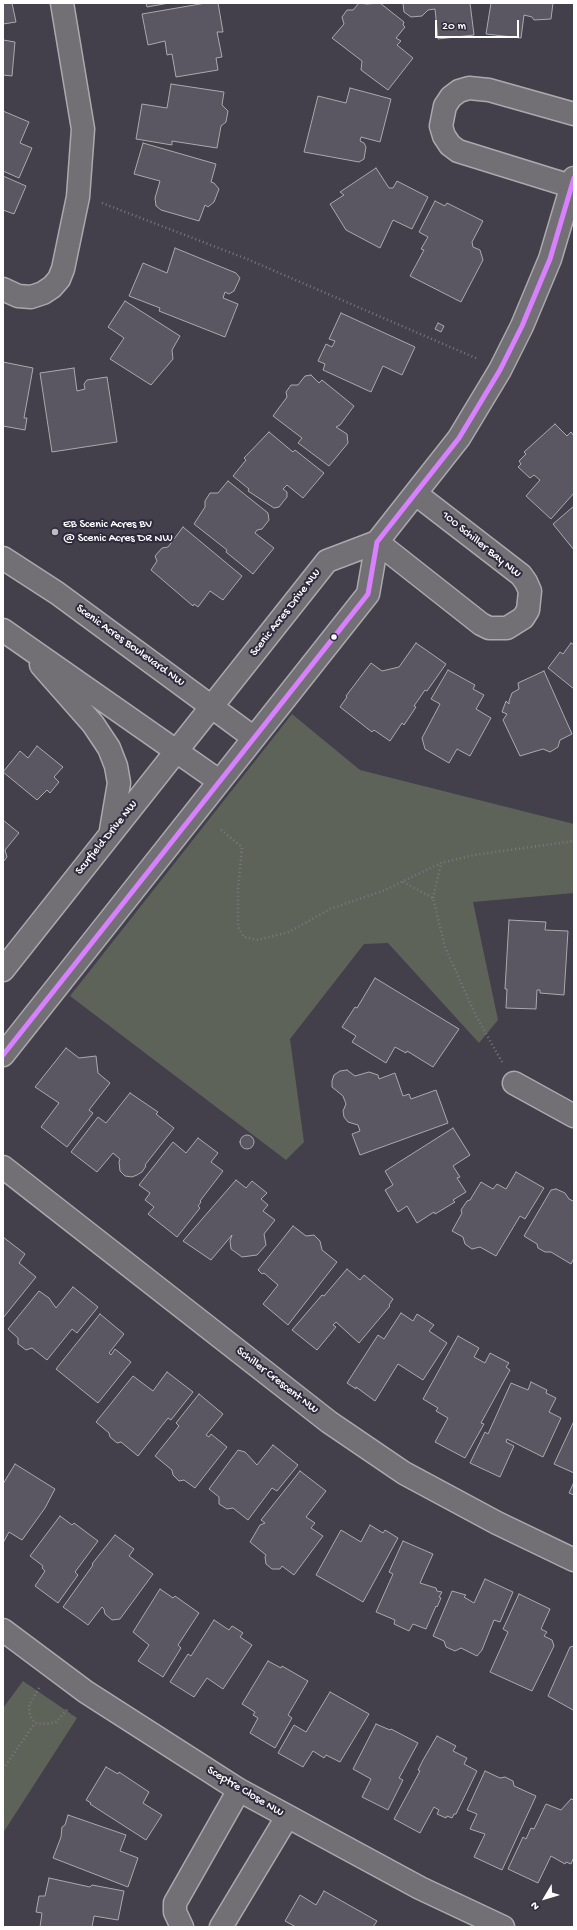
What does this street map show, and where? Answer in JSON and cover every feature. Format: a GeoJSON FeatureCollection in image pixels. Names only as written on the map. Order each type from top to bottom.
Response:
{"type":"FeatureCollection","features":[{"type":"Feature","properties":{"kind":"street"},"geometry":{"type":"LineString","coordinates":[[3,289],[18,296],[31,297],[43,294],[56,283],[63,269],[78,197],[83,129],[62,3]]}},
{"type":"Feature","properties":{"kind":"street"},"geometry":{"type":"LineString","coordinates":[[3,1055],[368,594],[377,542],[459,438],[500,370],[522,326],[550,259],[573,183],[458,151],[450,145],[444,136],[441,126],[445,106],[459,91],[469,88],[489,90],[574,114]]}},
{"type":"Feature","properties":{"kind":"street","name":"100 Schiller Bay NW"},"geometry":{"type":"LineString","coordinates":[[377,542],[480,624],[489,628],[507,628],[523,618],[529,605],[530,591],[526,582],[520,575],[416,494]]}},
{"type":"Feature","properties":{"kind":"street","name":"Scenic Acres Drive NW"},"geometry":{"type":"LineString","coordinates":[[212,706],[327,561],[377,542]]}},
{"type":"Feature","properties":{"kind":"street","name":"Scenic Acres Boulevard NW"},"geometry":{"type":"LineString","coordinates":[[3,558],[57,593],[254,738]]}},
{"type":"Feature","properties":{"kind":"street"},"geometry":{"type":"LineString","coordinates":[[11,635],[220,781]]}},
{"type":"Feature","properties":{"kind":"street"},"geometry":{"type":"LineString","coordinates":[[11,635],[93,724],[109,748],[116,766],[119,783],[110,834]]}},
{"type":"Feature","properties":{"kind":"street","name":"Scurfield Drive NW"},"geometry":{"type":"LineString","coordinates":[[3,970],[212,706]]}},
{"type":"Feature","properties":{"kind":"street"},"geometry":{"type":"LineString","coordinates":[[514,1083],[574,1116]]}},
{"type":"Feature","properties":{"kind":"street","name":"Schiller Crescent NW"},"geometry":{"type":"LineString","coordinates":[[3,1167],[329,1422],[404,1473],[497,1523],[574,1560]]}},
{"type":"Feature","properties":{"kind":"street","name":"Sceptre Close NW"},"geometry":{"type":"LineString","coordinates":[[3,1630],[86,1692],[239,1790],[420,1888],[503,1927]]}},
{"type":"Feature","properties":{"kind":"street"},"geometry":{"type":"LineString","coordinates":[[182,1927],[175,1912],[175,1903],[239,1790]]}},
{"type":"Feature","properties":{"kind":"street"},"geometry":{"type":"LineString","coordinates":[[222,1927],[287,1817]]}},
{"type":"Feature","properties":{"kind":"path"},"geometry":{"type":"LineString","coordinates":[[78,197],[101,202],[247,259],[500,370]]}},
{"type":"Feature","properties":{"kind":"path"},"geometry":{"type":"LineString","coordinates":[[221,830],[242,847],[238,889],[238,927],[244,937],[258,940],[289,932],[330,909],[385,890],[441,863],[474,855],[574,842]]}},
{"type":"Feature","properties":{"kind":"path"},"geometry":{"type":"LineString","coordinates":[[441,863],[433,898],[445,947],[476,1016],[514,1083]]}},
{"type":"Feature","properties":{"kind":"path"},"geometry":{"type":"LineString","coordinates":[[402,882],[433,898]]}},
{"type":"Feature","properties":{"kind":"path"},"geometry":{"type":"LineString","coordinates":[[53,1668],[29,1705],[30,1716],[35,1723],[46,1724],[56,1722],[86,1692]]}},
{"type":"Feature","properties":{"kind":"path"},"geometry":{"type":"LineString","coordinates":[[3,1769],[35,1723]]}},
{"type":"Feature","properties":{"kind":"shaded area"},"geometry":{"type":"Polygon","coordinates":[[[292,714],[360,770],[574,824],[574,893],[473,902],[498,1020],[479,1043],[388,943],[364,944],[290,1039],[304,1142],[286,1160],[70,996],[292,714]]]}},
{"type":"Feature","properties":{"kind":"shaded area"},"geometry":{"type":"Polygon","coordinates":[[[23,1681],[77,1718],[3,1833],[3,1708],[23,1681]]]}},
{"type":"Feature","properties":{"kind":"building"},"geometry":{"type":"Polygon","coordinates":[[[3,3],[12,3],[16,22],[3,24],[3,3]]]}},
{"type":"Feature","properties":{"kind":"building"},"geometry":{"type":"Polygon","coordinates":[[[146,3],[169,3],[147,7],[146,3]]]}},
{"type":"Feature","properties":{"kind":"building"},"geometry":{"type":"Polygon","coordinates":[[[206,3],[218,3],[223,32],[217,32],[222,57],[216,58],[218,70],[176,77],[172,54],[167,55],[165,41],[148,45],[142,14],[206,3]]]}},
{"type":"Feature","properties":{"kind":"building"},"geometry":{"type":"Polygon","coordinates":[[[359,3],[380,3],[404,22],[403,25],[405,27],[396,38],[401,41],[397,45],[413,58],[388,90],[361,70],[362,61],[332,38],[344,24],[342,17],[347,10],[353,10],[359,3]]]}},
{"type":"Feature","properties":{"kind":"building"},"geometry":{"type":"Polygon","coordinates":[[[403,3],[470,3],[474,35],[438,39],[435,9],[428,10],[422,16],[411,17],[404,12],[403,3]]]}},
{"type":"Feature","properties":{"kind":"building"},"geometry":{"type":"Polygon","coordinates":[[[491,3],[553,3],[551,19],[534,20],[532,17],[524,15],[521,38],[486,34],[491,3]]]}},
{"type":"Feature","properties":{"kind":"building"},"geometry":{"type":"Polygon","coordinates":[[[3,40],[15,42],[12,76],[3,75],[3,40]]]}},
{"type":"Feature","properties":{"kind":"building"},"geometry":{"type":"Polygon","coordinates":[[[171,84],[224,92],[222,105],[228,111],[226,122],[221,126],[217,148],[172,141],[172,145],[136,139],[142,104],[167,108],[171,84]]]}},
{"type":"Feature","properties":{"kind":"building"},"geometry":{"type":"Polygon","coordinates":[[[350,88],[391,99],[380,142],[361,137],[360,141],[364,143],[366,147],[364,159],[359,162],[304,152],[318,96],[346,103],[350,88]]]}},
{"type":"Feature","properties":{"kind":"building"},"geometry":{"type":"Polygon","coordinates":[[[3,111],[29,122],[20,143],[32,148],[19,178],[3,171],[3,111]]]}},
{"type":"Feature","properties":{"kind":"building"},"geometry":{"type":"Polygon","coordinates":[[[143,143],[216,164],[211,182],[214,183],[219,189],[214,202],[208,207],[205,205],[199,221],[161,210],[156,206],[155,198],[160,181],[134,174],[143,143]]]}},
{"type":"Feature","properties":{"kind":"building"},"geometry":{"type":"Polygon","coordinates":[[[376,168],[389,188],[393,188],[397,181],[428,197],[412,229],[393,220],[380,248],[346,230],[330,204],[344,195],[340,192],[376,168]]]}},
{"type":"Feature","properties":{"kind":"building"},"geometry":{"type":"Polygon","coordinates":[[[3,176],[26,186],[14,214],[3,210],[3,176]]]}},
{"type":"Feature","properties":{"kind":"building"},"geometry":{"type":"Polygon","coordinates":[[[435,201],[445,206],[447,203],[483,221],[472,242],[473,247],[480,250],[483,260],[461,302],[410,276],[424,250],[421,249],[428,237],[419,232],[435,201]]]}},
{"type":"Feature","properties":{"kind":"building"},"geometry":{"type":"Polygon","coordinates":[[[175,248],[236,273],[240,278],[234,291],[229,294],[225,292],[223,298],[238,304],[225,337],[159,311],[160,308],[129,296],[143,263],[167,273],[175,248]]]}},
{"type":"Feature","properties":{"kind":"building"},"geometry":{"type":"Polygon","coordinates":[[[125,301],[180,336],[172,350],[173,359],[151,385],[110,359],[124,338],[108,327],[125,301]]]}},
{"type":"Feature","properties":{"kind":"building"},"geometry":{"type":"Polygon","coordinates":[[[341,313],[415,347],[402,375],[383,366],[371,392],[323,370],[325,364],[318,361],[326,344],[332,347],[335,341],[329,339],[341,313]]]}},
{"type":"Feature","properties":{"kind":"building"},"geometry":{"type":"Polygon","coordinates":[[[438,323],[444,326],[441,332],[435,329],[438,323]]]}},
{"type":"Feature","properties":{"kind":"building"},"geometry":{"type":"Polygon","coordinates":[[[3,362],[33,368],[24,418],[27,418],[25,430],[3,426],[3,362]]]}},
{"type":"Feature","properties":{"kind":"building"},"geometry":{"type":"Polygon","coordinates":[[[74,368],[77,391],[85,389],[84,384],[87,380],[107,377],[117,442],[52,452],[40,373],[74,368]]]}},
{"type":"Feature","properties":{"kind":"building"},"geometry":{"type":"Polygon","coordinates":[[[311,375],[319,383],[322,380],[354,406],[340,425],[336,427],[347,434],[348,443],[329,466],[298,443],[302,438],[273,416],[287,397],[286,392],[291,385],[298,385],[305,376],[311,375]]]}},
{"type":"Feature","properties":{"kind":"building"},"geometry":{"type":"Polygon","coordinates":[[[555,424],[567,436],[571,432],[574,436],[574,493],[551,519],[526,496],[540,480],[534,475],[530,478],[518,467],[521,464],[519,461],[526,454],[524,452],[555,424]]]}},
{"type":"Feature","properties":{"kind":"building"},"geometry":{"type":"Polygon","coordinates":[[[269,432],[293,452],[295,450],[324,473],[303,498],[287,485],[283,489],[287,492],[287,497],[279,507],[274,508],[248,491],[249,489],[233,476],[246,460],[244,458],[269,432]]]}},
{"type":"Feature","properties":{"kind":"building"},"geometry":{"type":"Polygon","coordinates":[[[228,481],[268,513],[269,520],[262,529],[257,530],[255,533],[274,548],[253,574],[226,552],[227,550],[194,524],[205,507],[205,501],[210,493],[218,493],[228,481]]]}},
{"type":"Feature","properties":{"kind":"building"},"geometry":{"type":"Polygon","coordinates":[[[574,506],[574,550],[553,524],[574,506]]]}},
{"type":"Feature","properties":{"kind":"building"},"geometry":{"type":"Polygon","coordinates":[[[183,527],[242,576],[223,600],[210,591],[198,607],[194,604],[193,606],[151,570],[157,561],[155,556],[162,548],[168,547],[183,527]]]}},
{"type":"Feature","properties":{"kind":"building"},"geometry":{"type":"Polygon","coordinates":[[[416,643],[446,664],[427,691],[425,690],[414,706],[416,707],[404,725],[402,723],[390,741],[374,730],[372,732],[340,707],[347,697],[346,696],[371,663],[382,671],[399,667],[416,643]]]}},
{"type":"Feature","properties":{"kind":"building"},"geometry":{"type":"Polygon","coordinates":[[[571,643],[574,645],[574,689],[548,668],[560,652],[563,654],[571,643]]]}},
{"type":"Feature","properties":{"kind":"building"},"geometry":{"type":"Polygon","coordinates":[[[448,670],[475,685],[473,689],[484,695],[476,709],[491,718],[470,756],[457,749],[449,763],[425,749],[422,738],[440,704],[431,699],[448,670]]]}},
{"type":"Feature","properties":{"kind":"building"},"geometry":{"type":"Polygon","coordinates":[[[544,671],[572,734],[560,740],[558,747],[550,752],[543,749],[520,756],[503,720],[507,714],[502,712],[506,701],[509,704],[512,693],[519,689],[518,683],[544,671]]]}},
{"type":"Feature","properties":{"kind":"building"},"geometry":{"type":"Polygon","coordinates":[[[37,746],[63,767],[54,777],[59,782],[50,793],[47,790],[37,800],[3,772],[20,751],[28,758],[37,746]]]}},
{"type":"Feature","properties":{"kind":"building"},"geometry":{"type":"Polygon","coordinates":[[[3,820],[19,833],[5,850],[7,857],[3,862],[3,820]]]}},
{"type":"Feature","properties":{"kind":"building"},"geometry":{"type":"Polygon","coordinates":[[[509,920],[546,922],[545,930],[568,931],[564,995],[540,993],[540,990],[537,990],[536,1009],[506,1008],[507,989],[505,989],[509,920]]]}},
{"type":"Feature","properties":{"kind":"building"},"geometry":{"type":"Polygon","coordinates":[[[375,978],[459,1029],[433,1067],[407,1051],[406,1053],[395,1047],[386,1063],[352,1042],[356,1036],[342,1027],[355,1007],[357,1008],[375,978]]]}},
{"type":"Feature","properties":{"kind":"building"},"geometry":{"type":"Polygon","coordinates":[[[66,1048],[79,1058],[96,1056],[98,1073],[110,1083],[89,1110],[93,1113],[67,1147],[41,1127],[59,1103],[35,1087],[66,1048]]]}},
{"type":"Feature","properties":{"kind":"building"},"geometry":{"type":"Polygon","coordinates":[[[347,1070],[355,1076],[369,1072],[378,1075],[379,1079],[395,1073],[403,1096],[409,1094],[411,1099],[436,1090],[448,1123],[360,1155],[352,1134],[360,1131],[358,1125],[348,1122],[344,1117],[343,1111],[346,1104],[343,1096],[332,1087],[334,1075],[340,1071],[347,1070]]]}},
{"type":"Feature","properties":{"kind":"building"},"geometry":{"type":"Polygon","coordinates":[[[130,1093],[158,1112],[156,1114],[174,1128],[145,1165],[146,1166],[142,1172],[137,1175],[132,1177],[125,1176],[120,1171],[120,1159],[113,1153],[97,1172],[71,1152],[98,1117],[106,1123],[130,1093]]]}},
{"type":"Feature","properties":{"kind":"building"},"geometry":{"type":"Polygon","coordinates":[[[453,1128],[470,1155],[453,1166],[460,1177],[457,1178],[466,1192],[453,1200],[455,1202],[435,1214],[434,1212],[417,1223],[407,1206],[398,1212],[385,1190],[393,1185],[385,1171],[453,1128]]]}},
{"type":"Feature","properties":{"kind":"building"},"geometry":{"type":"Polygon","coordinates":[[[244,1135],[250,1135],[254,1139],[254,1145],[250,1149],[244,1149],[240,1145],[240,1139],[244,1135]]]}},
{"type":"Feature","properties":{"kind":"building"},"geometry":{"type":"Polygon","coordinates":[[[198,1138],[218,1153],[211,1162],[223,1171],[200,1201],[201,1202],[198,1206],[200,1208],[177,1237],[148,1214],[154,1207],[145,1200],[150,1193],[139,1185],[173,1142],[186,1153],[198,1138]]]}},
{"type":"Feature","properties":{"kind":"building"},"geometry":{"type":"Polygon","coordinates":[[[516,1172],[544,1188],[525,1219],[520,1216],[496,1256],[480,1247],[472,1249],[465,1244],[463,1237],[452,1231],[462,1213],[461,1210],[467,1201],[470,1200],[481,1182],[493,1189],[497,1184],[506,1189],[516,1172]]]}},
{"type":"Feature","properties":{"kind":"building"},"geometry":{"type":"Polygon","coordinates":[[[236,1180],[246,1188],[252,1181],[267,1193],[261,1199],[268,1205],[263,1211],[275,1220],[264,1234],[266,1245],[257,1255],[242,1257],[231,1249],[230,1241],[232,1235],[211,1260],[183,1241],[236,1180]]]}},
{"type":"Feature","properties":{"kind":"building"},"geometry":{"type":"Polygon","coordinates":[[[556,1189],[565,1193],[569,1199],[573,1201],[574,1199],[574,1258],[571,1264],[551,1252],[545,1252],[538,1248],[537,1244],[524,1236],[551,1190],[556,1189]]]}},
{"type":"Feature","properties":{"kind":"building"},"geometry":{"type":"Polygon","coordinates":[[[293,1226],[306,1236],[314,1235],[320,1241],[322,1250],[337,1262],[288,1325],[263,1304],[278,1285],[258,1270],[293,1226]]]}},
{"type":"Feature","properties":{"kind":"building"},"geometry":{"type":"Polygon","coordinates":[[[3,1237],[25,1254],[19,1263],[36,1277],[3,1318],[3,1237]]]}},
{"type":"Feature","properties":{"kind":"building"},"geometry":{"type":"Polygon","coordinates":[[[347,1269],[360,1280],[364,1275],[393,1299],[389,1305],[390,1306],[359,1343],[336,1322],[333,1325],[336,1327],[317,1350],[292,1330],[347,1269]]]}},
{"type":"Feature","properties":{"kind":"building"},"geometry":{"type":"Polygon","coordinates":[[[73,1287],[98,1307],[77,1333],[72,1329],[47,1360],[32,1348],[26,1350],[18,1344],[18,1338],[8,1329],[39,1291],[49,1298],[56,1308],[73,1287]]]}},
{"type":"Feature","properties":{"kind":"building"},"geometry":{"type":"Polygon","coordinates":[[[401,1313],[413,1321],[417,1314],[434,1325],[429,1331],[447,1343],[423,1380],[398,1364],[375,1401],[356,1387],[356,1389],[347,1383],[378,1335],[384,1339],[401,1313]]]}},
{"type":"Feature","properties":{"kind":"building"},"geometry":{"type":"Polygon","coordinates":[[[100,1314],[124,1334],[109,1353],[111,1355],[115,1349],[131,1362],[98,1403],[56,1369],[100,1314]]]}},
{"type":"Feature","properties":{"kind":"building"},"geometry":{"type":"Polygon","coordinates":[[[458,1336],[479,1348],[474,1357],[485,1363],[490,1353],[509,1363],[506,1367],[510,1370],[481,1423],[484,1424],[465,1458],[435,1442],[448,1418],[436,1411],[438,1408],[423,1399],[458,1336]]]}},
{"type":"Feature","properties":{"kind":"building"},"geometry":{"type":"Polygon","coordinates":[[[167,1372],[193,1392],[171,1420],[168,1418],[138,1456],[121,1442],[117,1443],[110,1437],[109,1433],[96,1422],[133,1376],[153,1391],[167,1372]]]}},
{"type":"Feature","properties":{"kind":"building"},"geometry":{"type":"Polygon","coordinates":[[[531,1382],[547,1390],[546,1393],[556,1398],[549,1412],[561,1418],[543,1457],[507,1439],[506,1442],[514,1446],[500,1477],[470,1463],[485,1432],[488,1434],[511,1383],[528,1390],[531,1382]]]}},
{"type":"Feature","properties":{"kind":"building"},"geometry":{"type":"Polygon","coordinates":[[[199,1394],[223,1414],[206,1435],[209,1437],[211,1434],[227,1447],[195,1488],[184,1480],[179,1481],[173,1475],[172,1470],[155,1456],[179,1426],[176,1423],[199,1394]]]}},
{"type":"Feature","properties":{"kind":"building"},"geometry":{"type":"Polygon","coordinates":[[[574,1421],[574,1473],[554,1464],[574,1421]]]}},
{"type":"Feature","properties":{"kind":"building"},"geometry":{"type":"Polygon","coordinates":[[[273,1445],[298,1465],[277,1491],[272,1488],[248,1520],[233,1508],[227,1509],[219,1504],[219,1497],[209,1489],[238,1450],[245,1452],[257,1465],[273,1445]]]}},
{"type":"Feature","properties":{"kind":"building"},"geometry":{"type":"Polygon","coordinates":[[[15,1464],[55,1489],[45,1508],[22,1540],[9,1532],[3,1543],[3,1484],[15,1464]]]}},
{"type":"Feature","properties":{"kind":"building"},"geometry":{"type":"Polygon","coordinates":[[[300,1471],[326,1491],[306,1517],[315,1523],[311,1528],[323,1536],[294,1575],[282,1566],[280,1569],[272,1569],[266,1564],[266,1555],[250,1542],[260,1525],[265,1523],[261,1520],[300,1471]]]}},
{"type":"Feature","properties":{"kind":"building"},"geometry":{"type":"Polygon","coordinates":[[[574,1482],[574,1495],[569,1493],[574,1482]]]}},
{"type":"Feature","properties":{"kind":"building"},"geometry":{"type":"Polygon","coordinates":[[[60,1516],[72,1525],[74,1523],[98,1541],[75,1572],[78,1575],[58,1603],[35,1586],[45,1571],[42,1568],[43,1566],[30,1556],[60,1516]]]}},
{"type":"Feature","properties":{"kind":"building"},"geometry":{"type":"Polygon","coordinates":[[[370,1525],[383,1533],[385,1530],[398,1538],[363,1602],[316,1575],[341,1530],[361,1542],[370,1525]]]}},
{"type":"Feature","properties":{"kind":"building"},"geometry":{"type":"Polygon","coordinates":[[[115,1535],[134,1549],[129,1556],[153,1574],[120,1619],[112,1620],[105,1614],[102,1607],[88,1625],[63,1607],[93,1565],[92,1564],[115,1535]]]}},
{"type":"Feature","properties":{"kind":"building"},"geometry":{"type":"Polygon","coordinates":[[[403,1541],[433,1554],[420,1583],[436,1588],[437,1591],[442,1592],[439,1597],[441,1598],[426,1629],[413,1624],[409,1631],[394,1624],[395,1620],[376,1612],[393,1574],[389,1572],[403,1541]]]}},
{"type":"Feature","properties":{"kind":"building"},"geometry":{"type":"Polygon","coordinates":[[[485,1579],[513,1592],[500,1622],[494,1620],[482,1650],[477,1656],[461,1648],[455,1651],[446,1647],[444,1641],[433,1636],[452,1591],[466,1595],[464,1597],[474,1603],[485,1579]]]}},
{"type":"Feature","properties":{"kind":"building"},"geometry":{"type":"Polygon","coordinates":[[[160,1589],[173,1598],[175,1596],[199,1613],[178,1645],[181,1648],[163,1677],[138,1661],[149,1645],[133,1632],[160,1589]]]}},
{"type":"Feature","properties":{"kind":"building"},"geometry":{"type":"Polygon","coordinates":[[[519,1594],[550,1609],[541,1629],[547,1632],[544,1636],[552,1640],[554,1646],[532,1691],[490,1672],[508,1632],[503,1629],[519,1594]]]}},
{"type":"Feature","properties":{"kind":"building"},"geometry":{"type":"Polygon","coordinates":[[[214,1620],[229,1630],[232,1626],[234,1627],[243,1633],[240,1637],[252,1645],[223,1689],[207,1678],[194,1697],[170,1682],[188,1654],[191,1656],[214,1620]]]}},
{"type":"Feature","properties":{"kind":"building"},"geometry":{"type":"Polygon","coordinates":[[[574,1646],[573,1710],[548,1696],[570,1647],[574,1646]]]}},
{"type":"Feature","properties":{"kind":"building"},"geometry":{"type":"Polygon","coordinates":[[[268,1661],[281,1668],[282,1666],[308,1681],[288,1715],[292,1718],[275,1748],[250,1733],[258,1718],[253,1715],[255,1712],[242,1704],[268,1661]]]}},
{"type":"Feature","properties":{"kind":"building"},"geometry":{"type":"Polygon","coordinates":[[[330,1692],[369,1714],[340,1762],[326,1755],[324,1758],[313,1751],[303,1767],[278,1753],[294,1725],[306,1732],[330,1692]]]}},
{"type":"Feature","properties":{"kind":"building"},"geometry":{"type":"Polygon","coordinates":[[[376,1724],[390,1730],[391,1729],[418,1743],[399,1778],[403,1780],[388,1810],[362,1797],[371,1779],[353,1769],[376,1724]]]}},
{"type":"Feature","properties":{"kind":"building"},"geometry":{"type":"Polygon","coordinates":[[[437,1736],[456,1746],[453,1751],[467,1758],[464,1764],[477,1771],[456,1814],[454,1814],[452,1818],[447,1816],[446,1818],[437,1814],[439,1810],[434,1807],[420,1833],[394,1819],[420,1771],[418,1770],[423,1760],[437,1736]]]}},
{"type":"Feature","properties":{"kind":"building"},"geometry":{"type":"Polygon","coordinates":[[[106,1767],[118,1774],[119,1772],[149,1792],[143,1803],[162,1815],[146,1840],[86,1800],[106,1767]]]}},
{"type":"Feature","properties":{"kind":"building"},"geometry":{"type":"Polygon","coordinates":[[[485,1771],[500,1778],[505,1777],[513,1781],[514,1786],[536,1796],[502,1870],[474,1857],[485,1834],[470,1829],[477,1814],[467,1810],[485,1771]]]}},
{"type":"Feature","properties":{"kind":"building"},"geometry":{"type":"Polygon","coordinates":[[[571,1799],[574,1800],[574,1857],[571,1864],[566,1862],[565,1864],[551,1856],[538,1883],[508,1869],[523,1837],[526,1839],[531,1828],[534,1829],[546,1804],[561,1810],[571,1799]]]}},
{"type":"Feature","properties":{"kind":"building"},"geometry":{"type":"Polygon","coordinates":[[[68,1815],[126,1835],[120,1851],[138,1858],[128,1887],[53,1858],[61,1837],[62,1827],[65,1825],[68,1815]]]}},
{"type":"Feature","properties":{"kind":"building"},"geometry":{"type":"Polygon","coordinates":[[[49,1878],[90,1887],[92,1885],[124,1891],[118,1920],[94,1916],[92,1927],[40,1927],[42,1913],[36,1912],[39,1896],[45,1896],[49,1878]]]}},
{"type":"Feature","properties":{"kind":"building"},"geometry":{"type":"Polygon","coordinates":[[[324,1891],[377,1921],[373,1927],[296,1927],[285,1921],[300,1895],[316,1905],[324,1891]]]}},
{"type":"Feature","properties":{"kind":"transit line"},"geometry":{"type":"LineString","coordinates":[[3,1055],[368,594],[377,542],[459,438],[500,370],[522,326],[550,259],[574,178]]}},
{"type":"Feature","properties":{"kind":"place","name":"EB Scenic Acres BV @ Scenic Acres DR NW"},"geometry":{"type":"Point","coordinates":[55,532]}}]}
